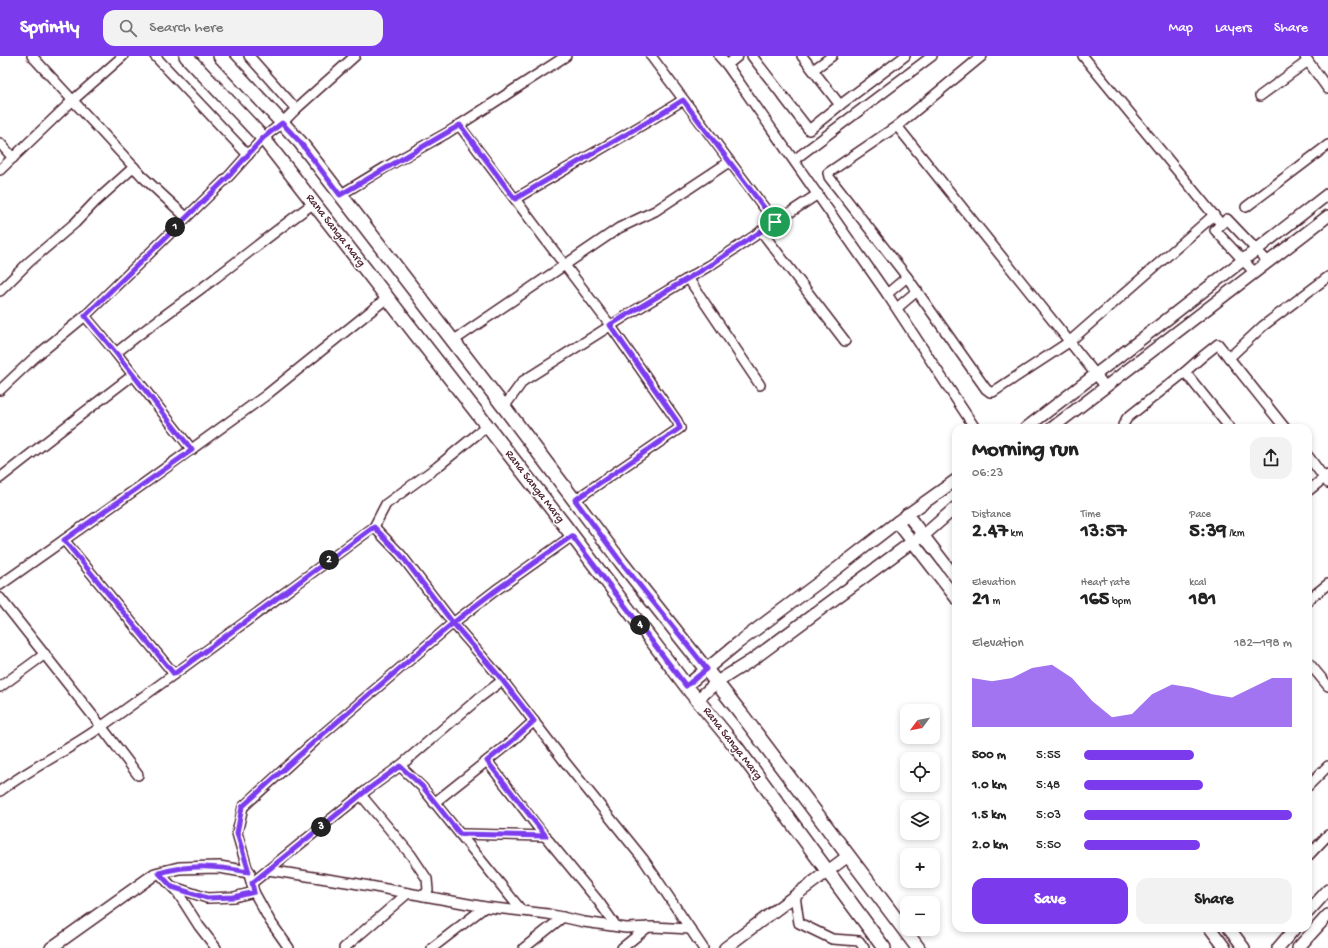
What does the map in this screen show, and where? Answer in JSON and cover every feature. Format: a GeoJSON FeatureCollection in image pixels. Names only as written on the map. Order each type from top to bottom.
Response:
{"type":"FeatureCollection","features":[{"type":"Feature","properties":{"kind":"main road","name":"Rana Sanga Marg"},"geometry":{"type":"LineString","coordinates":[[186,56],[263,138],[314,203],[386,298],[423,343],[572,536],[686,686],[737,748],[884,948]]}},
{"type":"Feature","properties":{"kind":"main road","name":"Rana Sanga Marg"},"geometry":{"type":"LineString","coordinates":[[220,56],[300,142],[621,562],[717,682],[918,948]]}},
{"type":"Feature","properties":{"kind":"street"},"geometry":{"type":"LineString","coordinates":[[32,56],[143,177],[186,217]]}},
{"type":"Feature","properties":{"kind":"street"},"geometry":{"type":"LineString","coordinates":[[0,170],[72,101],[123,56]]}},
{"type":"Feature","properties":{"kind":"street"},"geometry":{"type":"LineString","coordinates":[[155,56],[248,154]]}},
{"type":"Feature","properties":{"kind":"street"},"geometry":{"type":"LineString","coordinates":[[249,56],[296,109]]}},
{"type":"Feature","properties":{"kind":"street"},"geometry":{"type":"LineString","coordinates":[[0,390],[34,358],[85,316],[229,176],[263,138],[282,123],[355,56]]}},
{"type":"Feature","properties":{"kind":"street"},"geometry":{"type":"LineString","coordinates":[[340,195],[460,125],[566,56]]}},
{"type":"Feature","properties":{"kind":"street"},"geometry":{"type":"LineString","coordinates":[[651,56],[775,222]]}},
{"type":"Feature","properties":{"kind":"street"},"geometry":{"type":"LineString","coordinates":[[719,56],[727,65],[897,308],[972,424]]}},
{"type":"Feature","properties":{"kind":"street"},"geometry":{"type":"LineString","coordinates":[[727,65],[738,56]]}},
{"type":"Feature","properties":{"kind":"street"},"geometry":{"type":"LineString","coordinates":[[752,56],[808,130],[905,56]]}},
{"type":"Feature","properties":{"kind":"street"},"geometry":{"type":"LineString","coordinates":[[802,56],[840,105]]}},
{"type":"Feature","properties":{"kind":"street"},"geometry":{"type":"LineString","coordinates":[[813,70],[832,56]]}},
{"type":"Feature","properties":{"kind":"street"},"geometry":{"type":"LineString","coordinates":[[794,160],[932,56]]}},
{"type":"Feature","properties":{"kind":"street"},"geometry":{"type":"LineString","coordinates":[[982,56],[897,126],[828,173],[829,177],[907,277],[986,389],[990,392],[993,392],[1069,342],[1214,215]]}},
{"type":"Feature","properties":{"kind":"street"},"geometry":{"type":"LineString","coordinates":[[1083,56],[1221,224]]}},
{"type":"Feature","properties":{"kind":"street"},"geometry":{"type":"LineString","coordinates":[[1260,96],[1306,58],[1328,89]]}},
{"type":"Feature","properties":{"kind":"street"},"geometry":{"type":"LineString","coordinates":[[515,199],[637,129],[683,100]]}},
{"type":"Feature","properties":{"kind":"street"},"geometry":{"type":"LineString","coordinates":[[460,125],[610,325],[677,421],[680,428],[575,500]]}},
{"type":"Feature","properties":{"kind":"street"},"geometry":{"type":"LineString","coordinates":[[897,126],[1105,386]]}},
{"type":"Feature","properties":{"kind":"street"},"geometry":{"type":"LineString","coordinates":[[0,143],[13,158]]}},
{"type":"Feature","properties":{"kind":"street"},"geometry":{"type":"LineString","coordinates":[[1246,207],[1328,145]]}},
{"type":"Feature","properties":{"kind":"street"},"geometry":{"type":"LineString","coordinates":[[453,341],[566,266],[619,228],[655,211],[686,192],[729,162]]}},
{"type":"Feature","properties":{"kind":"street"},"geometry":{"type":"LineString","coordinates":[[0,291],[29,262],[75,223],[95,202],[134,167]]}},
{"type":"Feature","properties":{"kind":"street"},"geometry":{"type":"LineString","coordinates":[[504,407],[523,381],[610,325],[712,264],[818,194]]}},
{"type":"Feature","properties":{"kind":"street"},"geometry":{"type":"LineString","coordinates":[[1031,424],[1328,194]]}},
{"type":"Feature","properties":{"kind":"street"},"geometry":{"type":"LineString","coordinates":[[116,353],[142,331],[213,280],[314,203]]}},
{"type":"Feature","properties":{"kind":"street"},"geometry":{"type":"LineString","coordinates":[[1057,424],[1328,216]]}},
{"type":"Feature","properties":{"kind":"street"},"geometry":{"type":"LineString","coordinates":[[1254,272],[1215,230],[1227,219],[1268,262]]}},
{"type":"Feature","properties":{"kind":"street"},"geometry":{"type":"LineString","coordinates":[[761,231],[845,342]]}},
{"type":"Feature","properties":{"kind":"street"},"geometry":{"type":"LineString","coordinates":[[887,294],[907,277]]}},
{"type":"Feature","properties":{"kind":"street"},"geometry":{"type":"LineString","coordinates":[[1229,358],[1263,326],[1328,277]]}},
{"type":"Feature","properties":{"kind":"street"},"geometry":{"type":"LineString","coordinates":[[688,278],[760,385]]}},
{"type":"Feature","properties":{"kind":"street"},"geometry":{"type":"LineString","coordinates":[[897,308],[917,292]]}},
{"type":"Feature","properties":{"kind":"street"},"geometry":{"type":"LineString","coordinates":[[0,585],[192,450],[265,396],[386,298]]}},
{"type":"Feature","properties":{"kind":"street"},"geometry":{"type":"LineString","coordinates":[[85,316],[192,450]]}},
{"type":"Feature","properties":{"kind":"street"},"geometry":{"type":"LineString","coordinates":[[1124,424],[1127,418],[1218,344],[1282,424]]}},
{"type":"Feature","properties":{"kind":"street"},"geometry":{"type":"LineString","coordinates":[[1185,372],[1227,424]]}},
{"type":"Feature","properties":{"kind":"street"},"geometry":{"type":"LineString","coordinates":[[0,478],[133,375]]}},
{"type":"Feature","properties":{"kind":"street"},"geometry":{"type":"LineString","coordinates":[[0,791],[101,726],[374,527],[386,504],[438,467],[487,426]]}},
{"type":"Feature","properties":{"kind":"street"},"geometry":{"type":"LineString","coordinates":[[1312,461],[1327,479],[1312,488]]}},
{"type":"Feature","properties":{"kind":"street"},"geometry":{"type":"LineString","coordinates":[[686,686],[738,643],[907,514],[952,483]]}},
{"type":"Feature","properties":{"kind":"street"},"geometry":{"type":"LineString","coordinates":[[697,700],[717,682],[752,660],[912,542],[923,536],[952,511]]}},
{"type":"Feature","properties":{"kind":"street"},"geometry":{"type":"LineString","coordinates":[[907,514],[952,573]]}},
{"type":"Feature","properties":{"kind":"street"},"geometry":{"type":"LineString","coordinates":[[897,522],[952,593]]}},
{"type":"Feature","properties":{"kind":"street"},"geometry":{"type":"LineString","coordinates":[[374,527],[401,555],[453,623],[503,680],[644,860],[703,948]]}},
{"type":"Feature","properties":{"kind":"street"},"geometry":{"type":"LineString","coordinates":[[289,948],[270,921],[253,888],[237,833],[242,807],[316,740],[453,623],[496,590],[572,536]]}},
{"type":"Feature","properties":{"kind":"street"},"geometry":{"type":"LineString","coordinates":[[64,540],[174,674]]}},
{"type":"Feature","properties":{"kind":"street"},"geometry":{"type":"LineString","coordinates":[[1312,595],[1328,584]]}},
{"type":"Feature","properties":{"kind":"street"},"geometry":{"type":"LineString","coordinates":[[0,598],[101,726],[138,776]]}},
{"type":"Feature","properties":{"kind":"street"},"geometry":{"type":"LineString","coordinates":[[0,687],[45,654]]}},
{"type":"Feature","properties":{"kind":"street"},"geometry":{"type":"LineString","coordinates":[[1312,667],[1328,686]]}},
{"type":"Feature","properties":{"kind":"street"},"geometry":{"type":"LineString","coordinates":[[172,887],[207,898],[234,897],[253,888],[268,870],[361,795],[400,766],[479,698],[503,680]]}},
{"type":"Feature","properties":{"kind":"street"},"geometry":{"type":"LineString","coordinates":[[434,803],[512,741],[534,721]]}},
{"type":"Feature","properties":{"kind":"street"},"geometry":{"type":"LineString","coordinates":[[487,761],[599,902],[616,926]]}},
{"type":"Feature","properties":{"kind":"street"},"geometry":{"type":"LineString","coordinates":[[400,766],[422,786],[434,803],[522,911]]}},
{"type":"Feature","properties":{"kind":"street"},"geometry":{"type":"LineString","coordinates":[[1312,782],[1328,766]]}},
{"type":"Feature","properties":{"kind":"street"},"geometry":{"type":"LineString","coordinates":[[361,795],[411,855],[427,879],[428,890],[424,896]]}},
{"type":"Feature","properties":{"kind":"street"},"geometry":{"type":"LineString","coordinates":[[460,834],[546,836]]}},
{"type":"Feature","properties":{"kind":"street"},"geometry":{"type":"LineString","coordinates":[[1312,852],[1328,835]]}},
{"type":"Feature","properties":{"kind":"street"},"geometry":{"type":"LineString","coordinates":[[725,948],[848,856]]}},
{"type":"Feature","properties":{"kind":"street"},"geometry":{"type":"LineString","coordinates":[[51,948],[155,874],[178,868],[220,867],[249,872]]}},
{"type":"Feature","properties":{"kind":"street"},"geometry":{"type":"LineString","coordinates":[[268,870],[353,883],[485,907],[563,917],[626,928],[648,927],[690,929]]}},
{"type":"Feature","properties":{"kind":"street"},"geometry":{"type":"LineString","coordinates":[[159,873],[178,893],[199,926],[216,948]]}},
{"type":"Feature","properties":{"kind":"street"},"geometry":{"type":"LineString","coordinates":[[1312,908],[1328,890]]}},
{"type":"Feature","properties":{"kind":"street"},"geometry":{"type":"LineString","coordinates":[[344,948],[408,893]]}},
{"type":"Feature","properties":{"kind":"street"},"geometry":{"type":"LineString","coordinates":[[795,896],[799,923],[832,939],[859,941],[864,948]]}},
{"type":"Feature","properties":{"kind":"street"},"geometry":{"type":"LineString","coordinates":[[432,948],[485,907]]}},
{"type":"Feature","properties":{"kind":"street"},"geometry":{"type":"LineString","coordinates":[[1298,948],[1328,915]]}},
{"type":"Feature","properties":{"kind":"street"},"geometry":{"type":"LineString","coordinates":[[524,948],[563,917]]}},
{"type":"Feature","properties":{"kind":"street"},"geometry":{"type":"LineString","coordinates":[[622,948],[648,927]]}},
{"type":"Feature","properties":{"kind":"street"},"geometry":{"type":"LineString","coordinates":[[1213,932],[1225,948]]}},
{"type":"Feature","properties":{"kind":"street"},"geometry":{"type":"LineString","coordinates":[[1232,932],[1244,948]]}},
{"type":"Feature","properties":{"kind":"street"},"geometry":{"type":"LineString","coordinates":[[1278,948],[1292,932]]}},
{"type":"Feature","properties":{"kind":"route"},"geometry":{"type":"LineString","coordinates":[[775,222],[683,100],[637,129],[515,199],[460,125],[340,195],[300,142],[282,123],[263,138],[229,176],[85,316],[192,450],[64,540],[174,674],[374,527],[401,555],[453,623],[316,740],[242,807],[237,833],[249,872],[220,867],[178,868],[159,873],[172,887],[207,898],[234,897],[254,892],[252,883],[367,790],[400,766],[422,786],[460,834],[546,836],[487,761],[534,721],[499,676],[453,623],[496,590],[572,536],[686,686],[707,669],[621,562],[575,500],[680,428],[677,421],[610,325],[712,264],[775,222]]}}]}
